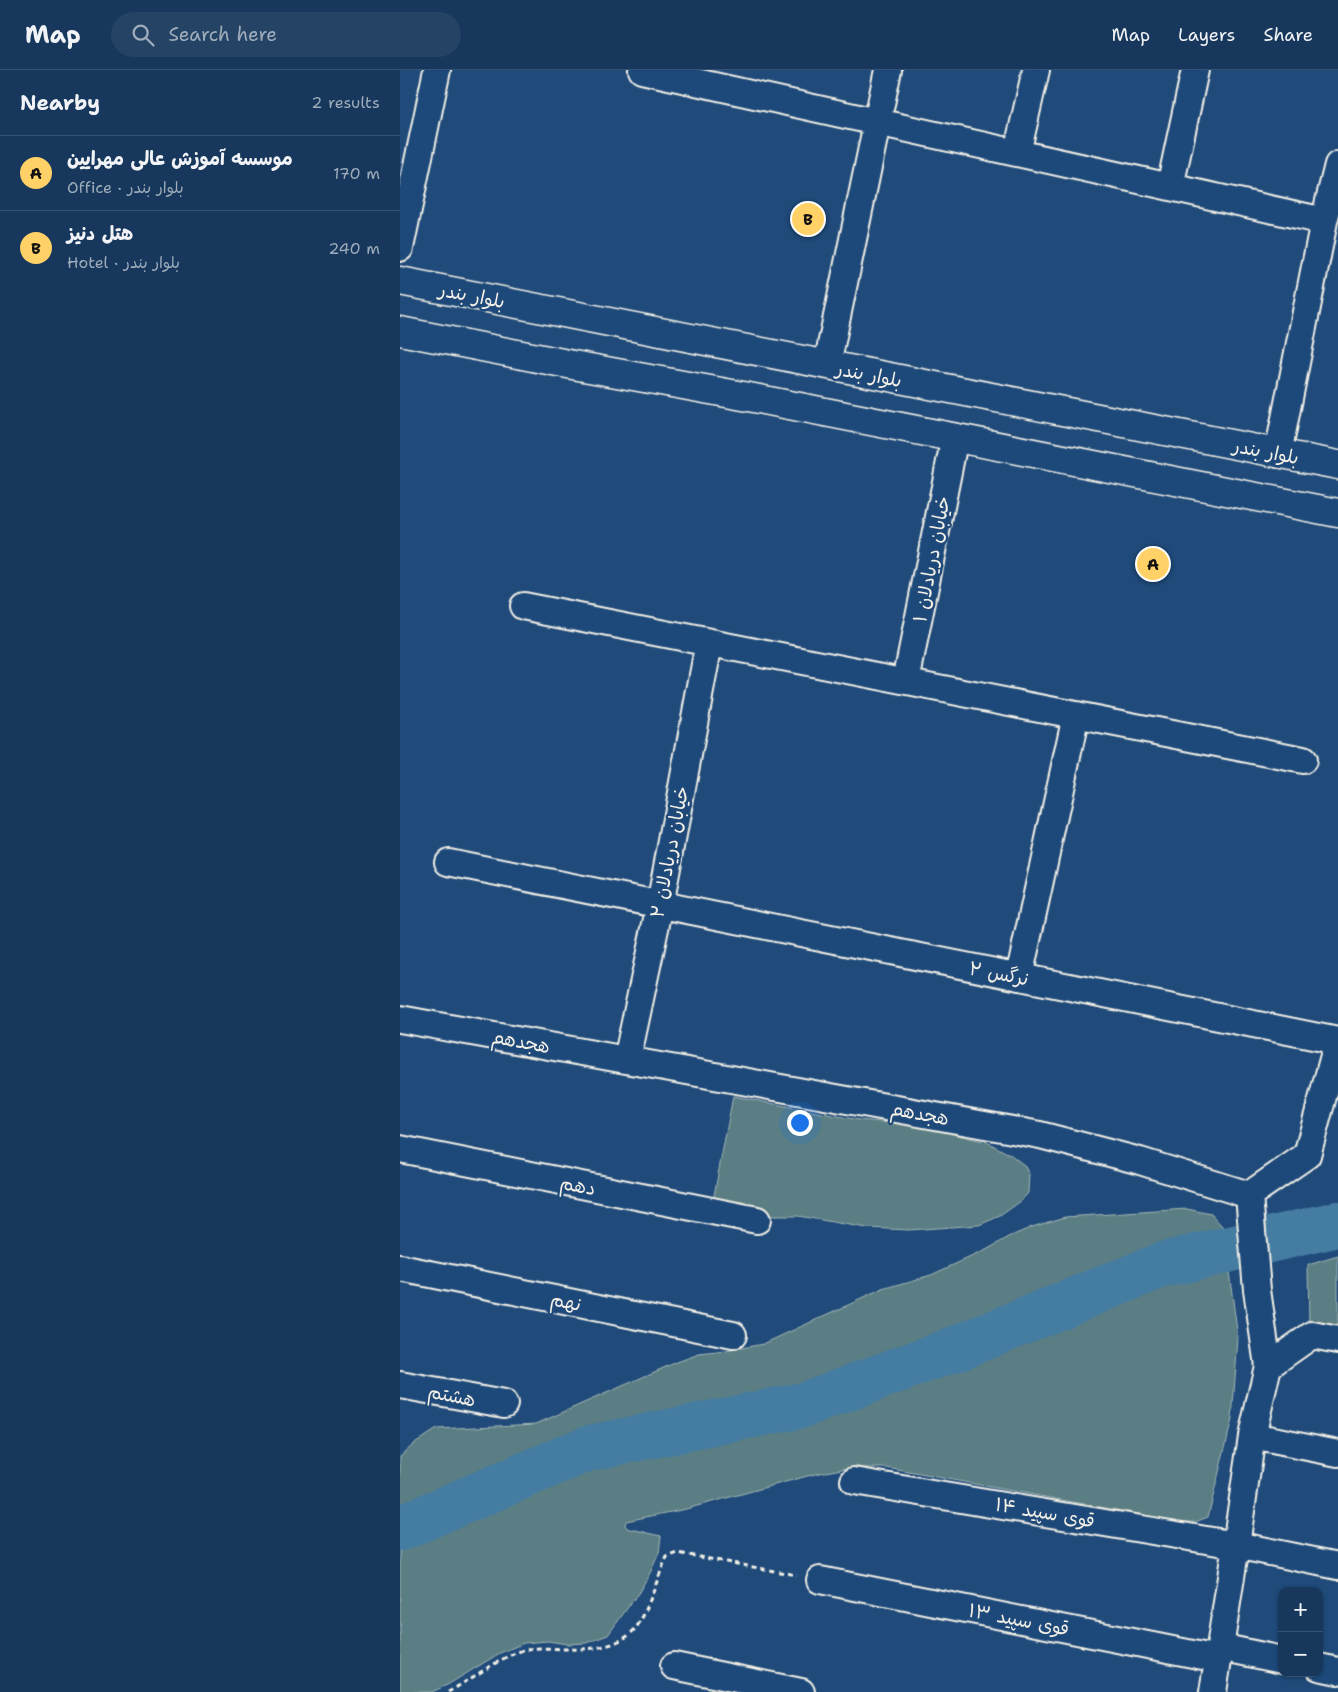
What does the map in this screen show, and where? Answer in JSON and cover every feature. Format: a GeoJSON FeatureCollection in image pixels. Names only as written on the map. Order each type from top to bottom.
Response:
{"type":"FeatureCollection","features":[{"type":"Feature","properties":{"kind":"main road","name":"بلوار بندر"},"geometry":{"type":"LineString","coordinates":[[400,281],[1338,465]]}},
{"type":"Feature","properties":{"kind":"main road"},"geometry":{"type":"LineString","coordinates":[[400,331],[1338,513]]}},
{"type":"Feature","properties":{"kind":"street"},"geometry":{"type":"LineString","coordinates":[[400,248],[437,70]]}},
{"type":"Feature","properties":{"kind":"street"},"geometry":{"type":"LineString","coordinates":[[642,70],[743,81],[878,122],[1324,221]]}},
{"type":"Feature","properties":{"kind":"street"},"geometry":{"type":"LineString","coordinates":[[827,365],[888,70]]}},
{"type":"Feature","properties":{"kind":"street"},"geometry":{"type":"LineString","coordinates":[[1017,153],[1036,70]]}},
{"type":"Feature","properties":{"kind":"street"},"geometry":{"type":"LineString","coordinates":[[1170,187],[1195,70]]}},
{"type":"Feature","properties":{"kind":"street"},"geometry":{"type":"LineString","coordinates":[[1278,454],[1324,221],[1338,164]]}},
{"type":"Feature","properties":{"kind":"street","name":"خیابان دریادلان ۱"},"geometry":{"type":"LineString","coordinates":[[906,681],[955,438]]}},
{"type":"Feature","properties":{"kind":"street"},"geometry":{"type":"LineString","coordinates":[[524,606],[1303,760]]}},
{"type":"Feature","properties":{"kind":"street","name":"خیابان دریادلان ۲"},"geometry":{"type":"LineString","coordinates":[[628,1060],[660,905],[709,642]]}},
{"type":"Feature","properties":{"kind":"street"},"geometry":{"type":"LineString","coordinates":[[1019,977],[1076,715]]}},
{"type":"Feature","properties":{"kind":"street","name":"نرگس ۲"},"geometry":{"type":"LineString","coordinates":[[448,862],[1338,1041]]}},
{"type":"Feature","properties":{"kind":"street","name":"هجدهم"},"geometry":{"type":"LineString","coordinates":[[400,1019],[1040,1135],[1140,1161],[1249,1202]]}},
{"type":"Feature","properties":{"kind":"street"},"geometry":{"type":"LineString","coordinates":[[1213,1692],[1252,1436],[1268,1366],[1257,1290],[1249,1202],[1307,1155],[1338,1041]]}},
{"type":"Feature","properties":{"kind":"street","name":"دهم"},"geometry":{"type":"LineString","coordinates":[[400,1149],[757,1220]]}},
{"type":"Feature","properties":{"kind":"street","name":"نهم"},"geometry":{"type":"LineString","coordinates":[[400,1268],[733,1335]]}},
{"type":"Feature","properties":{"kind":"street"},"geometry":{"type":"LineString","coordinates":[[1268,1366],[1312,1335],[1338,1340]]}},
{"type":"Feature","properties":{"kind":"street","name":"هشتم"},"geometry":{"type":"LineString","coordinates":[[400,1385],[504,1404]]}},
{"type":"Feature","properties":{"kind":"street"},"geometry":{"type":"LineString","coordinates":[[1252,1436],[1338,1453]]}},
{"type":"Feature","properties":{"kind":"street","name":"قوی سپید ۱۴"},"geometry":{"type":"LineString","coordinates":[[854,1481],[1236,1546],[1338,1566]]}},
{"type":"Feature","properties":{"kind":"street","name":"قوی سپید ۱۳"},"geometry":{"type":"LineString","coordinates":[[820,1580],[1219,1653],[1278,1660]]}},
{"type":"Feature","properties":{"kind":"street"},"geometry":{"type":"LineString","coordinates":[[674,1666],[801,1692]]}},
{"type":"Feature","properties":{"kind":"street"},"geometry":{"type":"LineString","coordinates":[[1323,1669],[1338,1671]]}},
{"type":"Feature","properties":{"kind":"path"},"geometry":{"type":"LineString","coordinates":[[448,1692],[508,1657],[527,1649],[584,1649],[604,1646],[618,1641],[633,1632],[640,1622],[667,1557],[678,1553],[820,1580]]}},
{"type":"Feature","properties":{"kind":"green space"},"geometry":{"type":"Polygon","coordinates":[[[733,1096],[859,1120],[915,1125],[987,1142],[1011,1155],[1024,1165],[1029,1174],[1028,1193],[1021,1201],[1000,1216],[979,1225],[909,1230],[867,1228],[798,1216],[754,1216],[712,1206],[733,1096]]]}},
{"type":"Feature","properties":{"kind":"green space"},"geometry":{"type":"Polygon","coordinates":[[[1187,1209],[1211,1214],[1223,1227],[1238,1338],[1232,1419],[1208,1517],[1195,1522],[1182,1522],[887,1468],[847,1468],[815,1474],[686,1509],[626,1521],[625,1525],[627,1528],[661,1536],[659,1553],[639,1592],[608,1635],[586,1643],[567,1644],[548,1641],[524,1643],[500,1653],[449,1684],[432,1692],[400,1692],[400,1456],[413,1444],[436,1429],[536,1424],[699,1354],[763,1344],[883,1289],[931,1275],[1032,1227],[1065,1217],[1187,1209]]]}},
{"type":"Feature","properties":{"kind":"green space"},"geometry":{"type":"Polygon","coordinates":[[[1338,1256],[1338,1331],[1309,1329],[1308,1265],[1338,1256]]]}},
{"type":"Feature","properties":{"kind":"waterway"},"geometry":{"type":"LineString","coordinates":[[400,1528],[589,1448],[803,1405],[947,1352],[1162,1265],[1338,1224]]}},
{"type":"Feature","properties":{"kind":"place","name":"هتل دنیز"},"geometry":{"type":"Point","coordinates":[808,219]}},
{"type":"Feature","properties":{"kind":"place","name":"موسسه آموزش عالی مهرایین"},"geometry":{"type":"Point","coordinates":[1153,564]}}]}
